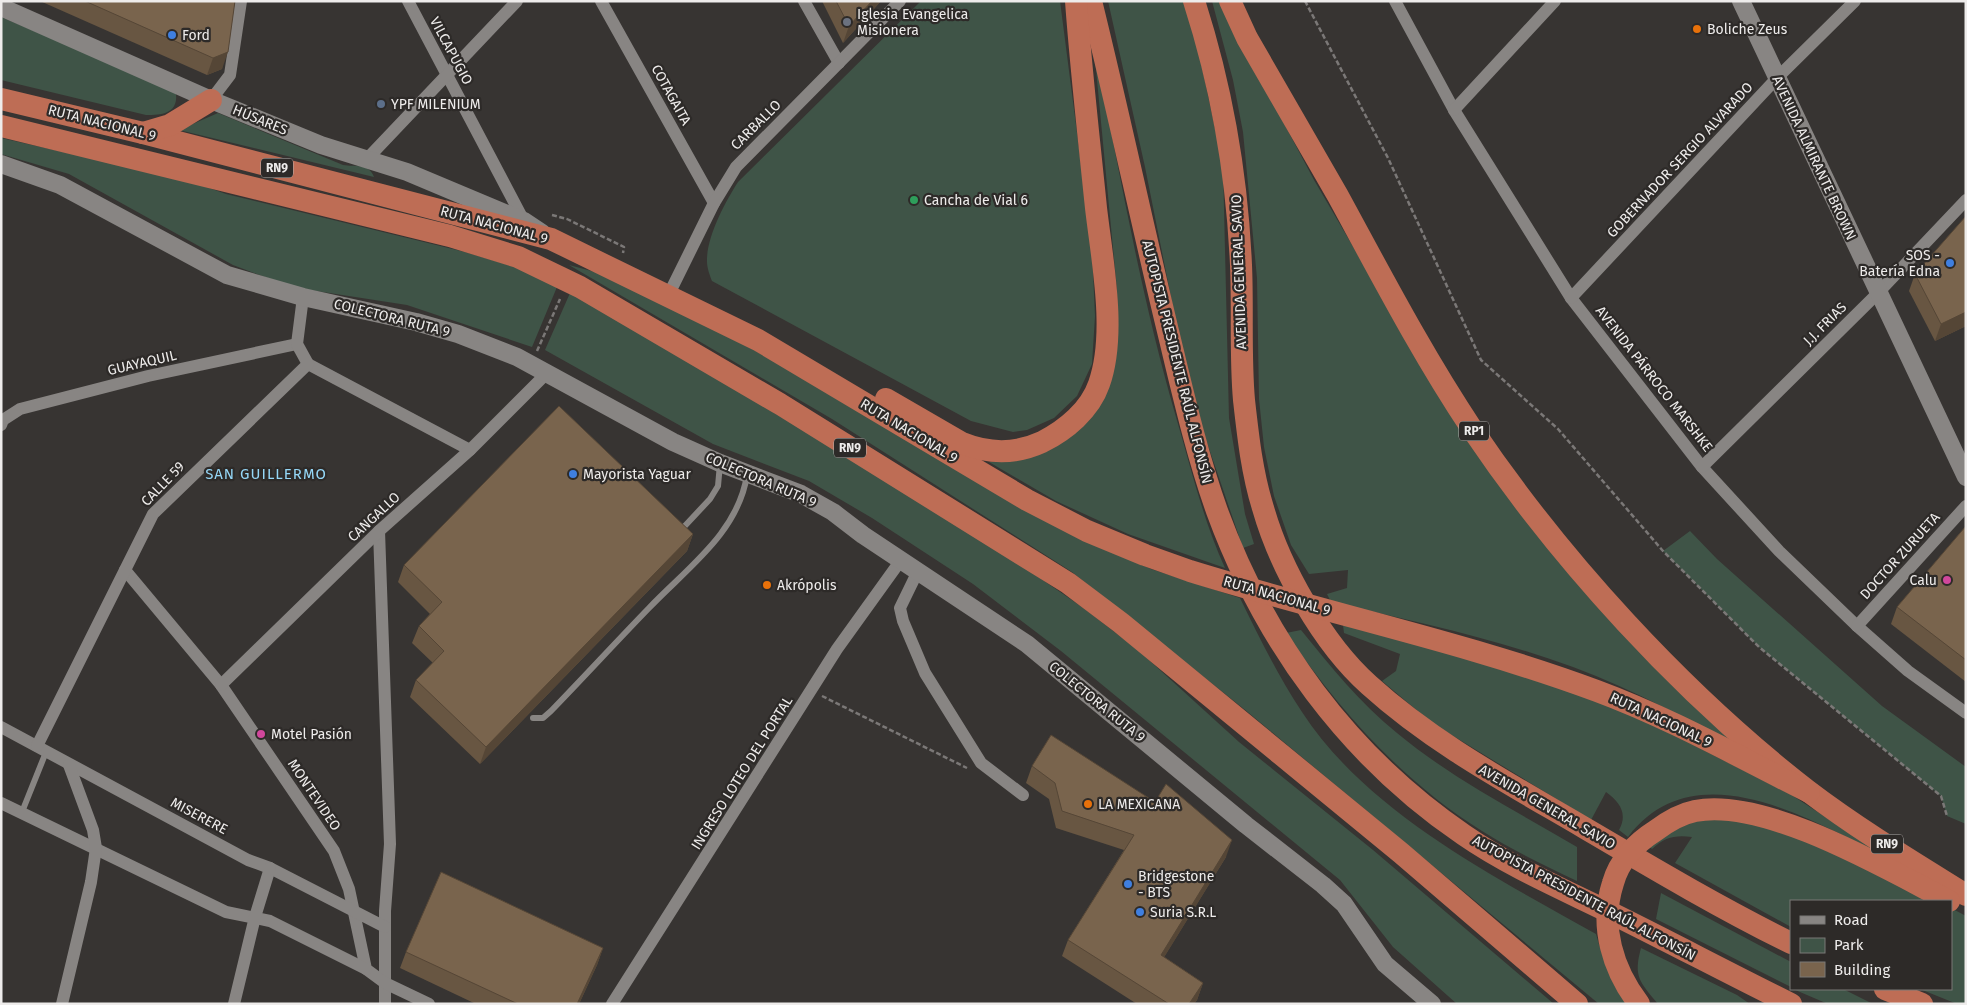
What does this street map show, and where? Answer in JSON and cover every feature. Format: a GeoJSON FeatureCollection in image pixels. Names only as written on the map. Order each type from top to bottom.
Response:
{"type":"FeatureCollection","features":[{"type":"Feature","properties":{"kind":"highway"},"geometry":{"type":"LineString","coordinates":[[758,340],[793,349],[825,365],[974,448],[1000,452],[1030,447],[1060,432],[1086,408],[1099,386],[1103,373],[1106,324],[1104,277],[1081,69],[1076,1]]}},
{"type":"Feature","properties":{"kind":"highway","name":"AUTOPISTA PRESIDENTE RAÚL ALFONSÍN"},"geometry":{"type":"LineString","coordinates":[[1091,1],[1194,436],[1227,536],[1248,585],[1299,672],[1331,714],[1379,766],[1464,835],[1570,893],[1740,979]]}},
{"type":"Feature","properties":{"kind":"highway","name":"AVENIDA GENERAL SAVIO"},"geometry":{"type":"LineString","coordinates":[[1194,1],[1217,82],[1232,153],[1241,267],[1244,397],[1257,487],[1263,511],[1276,544],[1308,607],[1328,637],[1368,684],[1420,726],[1484,771],[1790,943]]}},
{"type":"Feature","properties":{"kind":"highway","name":"RP1"},"geometry":{"type":"LineString","coordinates":[[1230,1],[1247,38],[1442,382],[1522,499],[1560,547],[1628,624],[1730,724],[1809,792]]}},
{"type":"Feature","properties":{"kind":"highway","name":"RUTA NACIONAL 9"},"geometry":{"type":"LineString","coordinates":[[1,99],[143,133],[551,239],[758,340],[1028,500],[1145,556],[1231,584],[1522,665],[1599,691],[1690,732],[1809,792]]}},
{"type":"Feature","properties":{"kind":"highway"},"geometry":{"type":"LineString","coordinates":[[143,133],[170,125],[211,100]]}},
{"type":"Feature","properties":{"kind":"highway","name":"RUTA NACIONAL 9"},"geometry":{"type":"LineString","coordinates":[[1,126],[458,239],[518,257],[580,287],[772,399],[1068,583],[1121,623],[1401,853],[1577,1004]]}},
{"type":"Feature","properties":{"kind":"highway","name":"RN9"},"geometry":{"type":"LineString","coordinates":[[1809,792],[1966,895]]}},
{"type":"Feature","properties":{"kind":"highway"},"geometry":{"type":"LineString","coordinates":[[1639,1004],[1624,982],[1612,955],[1608,922],[1612,886],[1623,861],[1640,843],[1667,822],[1681,815],[1715,809],[1745,811],[1761,815],[1835,844],[1946,900]]}},
{"type":"Feature","properties":{"kind":"highway"},"geometry":{"type":"LineString","coordinates":[[1952,903],[1966,910]]}},
{"type":"Feature","properties":{"kind":"highway"},"geometry":{"type":"LineString","coordinates":[[1740,979],[1772,1004]]}},
{"type":"Feature","properties":{"kind":"highway"},"geometry":{"type":"LineString","coordinates":[[1740,979],[1791,1004]]}},
{"type":"Feature","properties":{"kind":"highway"},"geometry":{"type":"LineString","coordinates":[[1548,980],[1570,1004]]}},
{"type":"Feature","properties":{"kind":"highway"},"geometry":{"type":"LineString","coordinates":[[1887,990],[1922,1004]]}},
{"type":"Feature","properties":{"kind":"street"},"geometry":{"type":"LineString","coordinates":[[211,100],[230,75],[241,1]]}},
{"type":"Feature","properties":{"kind":"street","name":"VILCAPUGIO"},"geometry":{"type":"LineString","coordinates":[[408,1],[524,221]]}},
{"type":"Feature","properties":{"kind":"street"},"geometry":{"type":"LineString","coordinates":[[366,160],[517,1]]}},
{"type":"Feature","properties":{"kind":"street","name":"COTAGAITA"},"geometry":{"type":"LineString","coordinates":[[601,1],[714,203]]}},
{"type":"Feature","properties":{"kind":"street"},"geometry":{"type":"LineString","coordinates":[[804,1],[840,63]]}},
{"type":"Feature","properties":{"kind":"street","name":"CARBALLO"},"geometry":{"type":"LineString","coordinates":[[668,296],[727,179],[742,160],[900,1]]}},
{"type":"Feature","properties":{"kind":"street","name":"AVENIDA PÁRROCO MARSHKE"},"geometry":{"type":"LineString","coordinates":[[1395,1],[1454,110],[1572,298],[1702,467],[1779,551],[1858,626],[1908,671],[1966,713]]}},
{"type":"Feature","properties":{"kind":"street"},"geometry":{"type":"LineString","coordinates":[[1454,110],[1555,1]]}},
{"type":"Feature","properties":{"kind":"street","name":"AVENIDA ALMIRANTE BROWN"},"geometry":{"type":"LineString","coordinates":[[1741,1],[1776,79],[1966,476]]}},
{"type":"Feature","properties":{"kind":"street","name":"GOBERNADOR SERGIO ALVARADO"},"geometry":{"type":"LineString","coordinates":[[1572,298],[1776,79],[1855,1]]}},
{"type":"Feature","properties":{"kind":"street","name":"HÚSARES"},"geometry":{"type":"LineString","coordinates":[[1,6],[211,100],[321,145],[407,172],[524,221],[551,239]]}},
{"type":"Feature","properties":{"kind":"street","name":"COLECTORA RUTA 9"},"geometry":{"type":"LineString","coordinates":[[1,164],[60,184],[227,275],[303,297],[364,309],[458,334],[517,357],[548,372],[674,442],[720,463],[801,494],[833,512],[1027,644],[1246,825],[1323,884],[1344,904],[1385,964],[1432,1004]]}},
{"type":"Feature","properties":{"kind":"street","name":"J.J. FRIAS"},"geometry":{"type":"LineString","coordinates":[[1702,467],[1878,293],[1966,200]]}},
{"type":"Feature","properties":{"kind":"street"},"geometry":{"type":"LineString","coordinates":[[303,297],[297,344],[308,364],[470,450]]}},
{"type":"Feature","properties":{"kind":"street","name":"GUAYAQUIL"},"geometry":{"type":"LineString","coordinates":[[1,425],[3,420],[20,410],[148,376],[297,344]]}},
{"type":"Feature","properties":{"kind":"street","name":"CALLE 59"},"geometry":{"type":"LineString","coordinates":[[42,749],[153,514],[308,364]]}},
{"type":"Feature","properties":{"kind":"street","name":"CANGALLO"},"geometry":{"type":"LineString","coordinates":[[221,685],[380,530],[470,450],[548,372]]}},
{"type":"Feature","properties":{"kind":"street","name":"DOCTOR ZURUETA"},"geometry":{"type":"LineString","coordinates":[[1858,626],[1966,506]]}},
{"type":"Feature","properties":{"kind":"street"},"geometry":{"type":"LineString","coordinates":[[380,530],[390,844],[386,928],[386,1004]]}},
{"type":"Feature","properties":{"kind":"street","name":"INGRESO LOTEO DEL PORTAL"},"geometry":{"type":"LineString","coordinates":[[612,1004],[837,649],[901,560]]}},
{"type":"Feature","properties":{"kind":"street","name":"MONTEVIDEO"},"geometry":{"type":"LineString","coordinates":[[125,570],[221,685],[334,851],[349,889],[366,969]]}},
{"type":"Feature","properties":{"kind":"street"},"geometry":{"type":"LineString","coordinates":[[918,571],[900,608],[903,621],[925,673],[982,764],[1023,795]]}},
{"type":"Feature","properties":{"kind":"street","name":"MISERERE"},"geometry":{"type":"LineString","coordinates":[[1,727],[248,860],[270,868],[386,928]]}},
{"type":"Feature","properties":{"kind":"street"},"geometry":{"type":"LineString","coordinates":[[62,1004],[91,882],[96,848],[93,830],[69,765]]}},
{"type":"Feature","properties":{"kind":"street"},"geometry":{"type":"LineString","coordinates":[[1,802],[226,912],[270,922],[366,969],[385,983],[429,1004]]}},
{"type":"Feature","properties":{"kind":"street"},"geometry":{"type":"LineString","coordinates":[[234,1004],[255,918],[270,868]]}},
{"type":"Feature","properties":{"kind":"lane"},"geometry":{"type":"LineString","coordinates":[[682,529],[710,499],[718,486],[720,463]]}},
{"type":"Feature","properties":{"kind":"lane"},"geometry":{"type":"LineString","coordinates":[[533,718],[542,718],[551,711],[650,607],[714,544],[740,504],[748,473]]}},
{"type":"Feature","properties":{"kind":"lane"},"geometry":{"type":"LineString","coordinates":[[22,812],[42,749]]}},
{"type":"Feature","properties":{"kind":"path"},"geometry":{"type":"LineString","coordinates":[[1305,1],[1388,158],[1481,360],[1558,429],[1663,551],[1760,647],[1941,796],[1947,816]]}},
{"type":"Feature","properties":{"kind":"path"},"geometry":{"type":"LineString","coordinates":[[552,215],[567,219],[624,247],[622,254]]}},
{"type":"Feature","properties":{"kind":"path"},"geometry":{"type":"LineString","coordinates":[[539,346],[562,295]]}},
{"type":"Feature","properties":{"kind":"path"},"geometry":{"type":"LineString","coordinates":[[812,690],[970,769]]}},
{"type":"Feature","properties":{"kind":"green space"},"geometry":{"type":"Polygon","coordinates":[[[921,1],[1060,1],[1092,249],[1095,316],[1092,364],[1077,396],[1054,418],[1027,430],[1013,432],[971,421],[712,281],[708,269],[708,252],[713,231],[722,210],[738,182],[921,1]]]}},
{"type":"Feature","properties":{"kind":"green space"},"geometry":{"type":"Polygon","coordinates":[[[1108,1],[1188,1],[1223,166],[1229,418],[1245,514],[1254,544],[1243,548],[1202,428],[1177,327],[1145,167],[1108,1]]]}},
{"type":"Feature","properties":{"kind":"green space"},"geometry":{"type":"Polygon","coordinates":[[[1212,1],[1219,1],[1314,180],[1454,419],[1750,752],[1641,696],[1573,667],[1513,647],[1331,602],[1327,594],[1347,588],[1348,570],[1309,574],[1291,545],[1274,496],[1264,447],[1259,399],[1257,278],[1243,132],[1233,80],[1212,1]]]}},
{"type":"Feature","properties":{"kind":"green space"},"geometry":{"type":"Polygon","coordinates":[[[1,17],[165,86],[176,94],[174,106],[163,114],[146,115],[1,80],[1,17]]]}},
{"type":"Feature","properties":{"kind":"green space"},"geometry":{"type":"Polygon","coordinates":[[[1093,38],[1130,229],[1151,323],[1198,494],[1225,568],[1128,534],[1056,501],[989,462],[1015,460],[1075,431],[1117,290],[1093,38]]]}},
{"type":"Feature","properties":{"kind":"green space"},"geometry":{"type":"Polygon","coordinates":[[[218,113],[343,165],[365,168],[374,177],[179,130],[218,113]]]}},
{"type":"Feature","properties":{"kind":"green space"},"geometry":{"type":"Polygon","coordinates":[[[1,138],[184,179],[226,194],[465,252],[518,268],[557,287],[532,347],[407,305],[297,288],[233,265],[69,174],[1,154],[1,138]]]}},
{"type":"Feature","properties":{"kind":"green space"},"geometry":{"type":"Polygon","coordinates":[[[569,265],[599,273],[738,341],[1113,552],[1151,569],[1240,598],[1285,684],[1302,712],[1329,748],[1361,781],[1435,839],[1475,865],[1596,934],[1610,970],[1630,1004],[1599,1004],[1244,709],[1072,572],[832,419],[569,265]]]}},
{"type":"Feature","properties":{"kind":"green space"},"geometry":{"type":"Polygon","coordinates":[[[570,293],[700,368],[977,535],[1082,607],[1138,650],[1239,742],[1373,850],[1554,1004],[1457,1004],[1393,947],[1340,880],[1061,651],[973,584],[872,518],[809,481],[713,444],[545,350],[570,293]]]}},
{"type":"Feature","properties":{"kind":"green space"},"geometry":{"type":"Polygon","coordinates":[[[1690,531],[1717,559],[1882,706],[1966,767],[1966,824],[1947,816],[1941,796],[1759,647],[1663,551],[1690,531]]]}},
{"type":"Feature","properties":{"kind":"green space"},"geometry":{"type":"Polygon","coordinates":[[[1343,625],[1429,646],[1583,696],[1648,722],[1790,794],[1893,861],[1794,813],[1758,801],[1722,795],[1688,797],[1656,810],[1628,837],[1619,830],[1623,814],[1619,804],[1606,792],[1591,820],[1432,723],[1382,681],[1396,671],[1400,654],[1344,633],[1343,625]]]}},
{"type":"Feature","properties":{"kind":"green space"},"geometry":{"type":"Polygon","coordinates":[[[1301,630],[1358,697],[1397,733],[1439,765],[1577,847],[1577,881],[1541,864],[1482,831],[1425,790],[1399,767],[1350,716],[1306,662],[1286,633],[1301,630]]]}},
{"type":"Feature","properties":{"kind":"green space"},"geometry":{"type":"Polygon","coordinates":[[[1723,814],[1818,845],[1935,900],[1790,900],[1790,926],[1675,863],[1692,837],[1680,836],[1670,838],[1652,849],[1650,847],[1672,827],[1723,814]]]}},
{"type":"Feature","properties":{"kind":"green space"},"geometry":{"type":"Polygon","coordinates":[[[1661,893],[1790,961],[1790,986],[1656,919],[1661,893]]]}},
{"type":"Feature","properties":{"kind":"green space"},"geometry":{"type":"Polygon","coordinates":[[[1952,909],[1966,916],[1966,1004],[1957,1004],[1922,990],[1952,990],[1952,909]]]}},
{"type":"Feature","properties":{"kind":"green space"},"geometry":{"type":"Polygon","coordinates":[[[1641,948],[1737,995],[1750,1004],[1658,1004],[1643,984],[1638,973],[1641,948]]]}},
{"type":"Feature","properties":{"kind":"green space"},"geometry":{"type":"Polygon","coordinates":[[[1795,990],[1845,990],[1873,1004],[1828,1004],[1795,990]]]}},
{"type":"Feature","properties":{"kind":"building"},"geometry":{"type":"Polygon","coordinates":[[[85,1],[235,1],[228,52],[213,58],[85,1]]]}},
{"type":"Feature","properties":{"kind":"building"},"geometry":{"type":"Polygon","coordinates":[[[836,1],[872,1],[849,26],[836,1]]]}},
{"type":"Feature","properties":{"kind":"building","name":"SOS - Batería Edna"},"geometry":{"type":"Polygon","coordinates":[[[1966,216],[1966,312],[1941,324],[1915,274],[1966,216]]]}},
{"type":"Feature","properties":{"kind":"building"},"geometry":{"type":"Polygon","coordinates":[[[559,406],[693,534],[486,747],[416,680],[444,651],[419,626],[442,602],[404,565],[559,406]]]}},
{"type":"Feature","properties":{"kind":"building","name":"Calu"},"geometry":{"type":"Polygon","coordinates":[[[1966,526],[1966,660],[1897,607],[1966,526]]]}},
{"type":"Feature","properties":{"kind":"building"},"geometry":{"type":"Polygon","coordinates":[[[1051,735],[1155,802],[1166,784],[1232,840],[1161,955],[1203,983],[1189,1004],[1169,1004],[1068,940],[1134,835],[1062,811],[1055,783],[1032,766],[1051,735]]]}},
{"type":"Feature","properties":{"kind":"building"},"geometry":{"type":"Polygon","coordinates":[[[441,872],[603,948],[577,1004],[518,1004],[406,952],[441,872]]]}},
{"type":"Feature","properties":{"kind":"place","name":"Iglesia Evangelica Misionera"},"geometry":{"type":"Point","coordinates":[847,22]}},
{"type":"Feature","properties":{"kind":"place","name":"Boliche Zeus"},"geometry":{"type":"Point","coordinates":[1697,29]}},
{"type":"Feature","properties":{"kind":"place","name":"Ford"},"geometry":{"type":"Point","coordinates":[172,35]}},
{"type":"Feature","properties":{"kind":"place","name":"YPF MILENIUM"},"geometry":{"type":"Point","coordinates":[381,104]}},
{"type":"Feature","properties":{"kind":"place","name":"Cancha de Vial 6"},"geometry":{"type":"Point","coordinates":[914,200]}},
{"type":"Feature","properties":{"kind":"place","name":"SOS - Batería Edna"},"geometry":{"type":"Point","coordinates":[1950,263]}},
{"type":"Feature","properties":{"kind":"place","name":"Mayorista Yaguar"},"geometry":{"type":"Point","coordinates":[573,474]}},
{"type":"Feature","properties":{"kind":"place","name":"Calu"},"geometry":{"type":"Point","coordinates":[1947,580]}},
{"type":"Feature","properties":{"kind":"place","name":"Akrópolis"},"geometry":{"type":"Point","coordinates":[767,585]}},
{"type":"Feature","properties":{"kind":"place","name":"Motel Pasión"},"geometry":{"type":"Point","coordinates":[261,734]}},
{"type":"Feature","properties":{"kind":"place","name":"LA MEXICANA"},"geometry":{"type":"Point","coordinates":[1088,804]}},
{"type":"Feature","properties":{"kind":"place","name":"Bridgestone - BTS"},"geometry":{"type":"Point","coordinates":[1128,884]}},
{"type":"Feature","properties":{"kind":"place","name":"Suria S.R.L"},"geometry":{"type":"Point","coordinates":[1140,912]}},
{"type":"Feature","properties":{"kind":"district","name":"SAN GUILLERMO"},"geometry":{"type":"Point","coordinates":[266,474]}}]}
